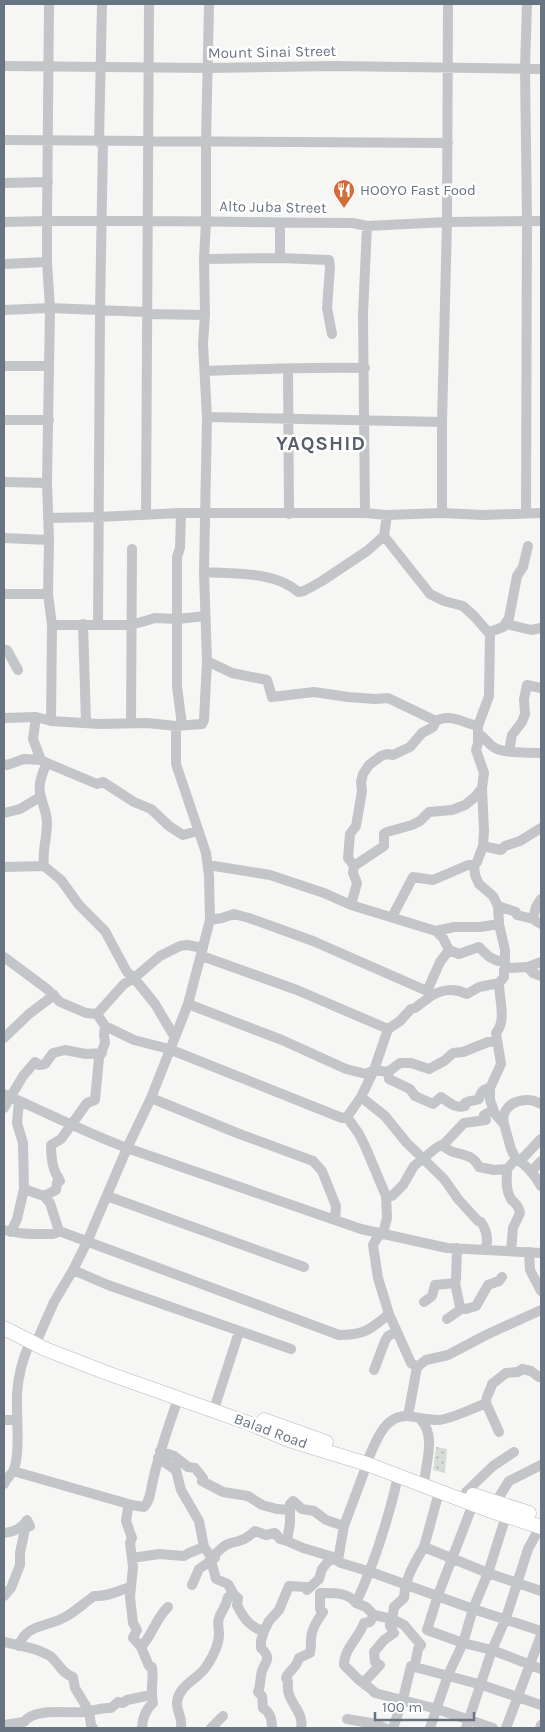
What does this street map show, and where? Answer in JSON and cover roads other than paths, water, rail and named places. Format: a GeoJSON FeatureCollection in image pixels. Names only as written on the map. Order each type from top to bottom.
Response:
{"type":"FeatureCollection","features":[{"type":"Feature","properties":{"kind":"highway","name":"Balad Road"},"geometry":{"type":"LineString","coordinates":[[4,1319],[35,1339],[178,1399],[242,1420],[289,1440],[425,1476],[506,1516],[541,1524]]}},
{"type":"Feature","properties":{"kind":"highway","name":"Balad Road"},"geometry":{"type":"LineString","coordinates":[[4,1328],[216,1403],[368,1461],[398,1476],[439,1492],[496,1502],[541,1524]]}},
{"type":"Feature","properties":{"kind":"street"},"geometry":{"type":"LineString","coordinates":[[48,4],[47,221],[50,308],[47,483],[48,594],[52,625],[51,721]]}},
{"type":"Feature","properties":{"kind":"street"},"geometry":{"type":"LineString","coordinates":[[98,624],[102,4]]}},
{"type":"Feature","properties":{"kind":"street"},"geometry":{"type":"LineString","coordinates":[[146,514],[149,4]]}},
{"type":"Feature","properties":{"kind":"street"},"geometry":{"type":"LineString","coordinates":[[4,718],[36,717],[51,721],[100,724],[179,725],[202,724],[204,720],[207,661],[204,572],[207,417],[202,344],[205,315],[204,259],[209,4]]}},
{"type":"Feature","properties":{"kind":"street"},"geometry":{"type":"LineString","coordinates":[[442,513],[448,143],[448,4]]}},
{"type":"Feature","properties":{"kind":"street"},"geometry":{"type":"LineString","coordinates":[[526,514],[528,220],[524,69],[528,4]]}},
{"type":"Feature","properties":{"kind":"street","name":"Mount Sinai Street"},"geometry":{"type":"LineString","coordinates":[[4,66],[541,68]]}},
{"type":"Feature","properties":{"kind":"street"},"geometry":{"type":"LineString","coordinates":[[4,140],[448,143]]}},
{"type":"Feature","properties":{"kind":"street"},"geometry":{"type":"LineString","coordinates":[[4,183],[48,182]]}},
{"type":"Feature","properties":{"kind":"street","name":"Alto Juba Street"},"geometry":{"type":"LineString","coordinates":[[4,222],[353,223],[368,226],[447,222],[541,221]]}},
{"type":"Feature","properties":{"kind":"street"},"geometry":{"type":"LineString","coordinates":[[280,223],[280,258]]}},
{"type":"Feature","properties":{"kind":"street"},"geometry":{"type":"LineString","coordinates":[[365,513],[363,315],[368,226]]}},
{"type":"Feature","properties":{"kind":"street"},"geometry":{"type":"LineString","coordinates":[[204,259],[280,258],[329,260],[327,308],[332,334]]}},
{"type":"Feature","properties":{"kind":"street"},"geometry":{"type":"LineString","coordinates":[[4,264],[48,262]]}},
{"type":"Feature","properties":{"kind":"street"},"geometry":{"type":"LineString","coordinates":[[4,310],[50,308],[205,315]]}},
{"type":"Feature","properties":{"kind":"street"},"geometry":{"type":"LineString","coordinates":[[4,366],[49,366]]}},
{"type":"Feature","properties":{"kind":"street"},"geometry":{"type":"LineString","coordinates":[[205,371],[309,367],[365,368]]}},
{"type":"Feature","properties":{"kind":"street"},"geometry":{"type":"LineString","coordinates":[[288,369],[289,514]]}},
{"type":"Feature","properties":{"kind":"street"},"geometry":{"type":"LineString","coordinates":[[207,417],[442,422]]}},
{"type":"Feature","properties":{"kind":"street"},"geometry":{"type":"LineString","coordinates":[[4,420],[49,420]]}},
{"type":"Feature","properties":{"kind":"street"},"geometry":{"type":"LineString","coordinates":[[4,482],[47,483]]}},
{"type":"Feature","properties":{"kind":"street"},"geometry":{"type":"LineString","coordinates":[[48,518],[98,518],[181,513],[365,513],[387,515],[442,513],[484,515],[541,513]]}},
{"type":"Feature","properties":{"kind":"street"},"geometry":{"type":"LineString","coordinates":[[4,1484],[13,1471],[17,1446],[17,1392],[20,1371],[54,1302],[87,1242],[127,1148],[151,1098],[188,1004],[210,920],[206,853],[176,764],[179,725],[177,687],[177,557],[180,548],[181,513]]}},
{"type":"Feature","properties":{"kind":"street"},"geometry":{"type":"LineString","coordinates":[[204,572],[253,574],[290,584],[298,592],[304,591],[366,551],[384,536],[387,515]]}},
{"type":"Feature","properties":{"kind":"street"},"geometry":{"type":"LineString","coordinates":[[384,536],[430,594],[444,601],[463,606],[483,628],[490,632],[499,630],[506,624],[509,618],[517,576],[522,567],[528,546]]}},
{"type":"Feature","properties":{"kind":"street"},"geometry":{"type":"LineString","coordinates":[[4,538],[49,540]]}},
{"type":"Feature","properties":{"kind":"street"},"geometry":{"type":"LineString","coordinates":[[131,723],[132,548]]}},
{"type":"Feature","properties":{"kind":"street"},"geometry":{"type":"LineString","coordinates":[[4,594],[48,594]]}},
{"type":"Feature","properties":{"kind":"street"},"geometry":{"type":"LineString","coordinates":[[52,625],[131,625],[155,618],[178,619],[205,616]]}},
{"type":"Feature","properties":{"kind":"street"},"geometry":{"type":"LineString","coordinates":[[83,624],[86,722]]}},
{"type":"Feature","properties":{"kind":"street"},"geometry":{"type":"LineString","coordinates":[[506,624],[531,630],[541,628]]}},
{"type":"Feature","properties":{"kind":"street"},"geometry":{"type":"LineString","coordinates":[[210,920],[234,914],[249,918],[313,941],[429,994],[439,991],[460,991],[467,994],[479,988],[499,983],[504,977],[506,965],[505,950],[498,924],[498,906],[493,896],[480,884],[475,875],[474,865],[483,846],[482,788],[484,773],[476,750],[478,730],[489,696],[490,632]]}},
{"type":"Feature","properties":{"kind":"street"},"geometry":{"type":"LineString","coordinates":[[4,650],[8,650],[18,670]]}},
{"type":"Feature","properties":{"kind":"street"},"geometry":{"type":"LineString","coordinates":[[207,661],[232,672],[267,680],[272,697],[314,692],[357,698],[388,698],[436,721]]}},
{"type":"Feature","properties":{"kind":"street"},"geometry":{"type":"LineString","coordinates":[[509,751],[512,735],[522,722],[525,714],[524,698],[527,685],[541,688]]}},
{"type":"Feature","properties":{"kind":"street"},"geometry":{"type":"LineString","coordinates":[[36,717],[33,739],[44,762],[40,796],[47,813],[46,836],[43,847],[44,866]]}},
{"type":"Feature","properties":{"kind":"street"},"geometry":{"type":"LineString","coordinates":[[351,905],[357,883],[353,873],[354,866],[348,858],[350,834],[356,826],[362,791],[361,782],[368,765],[381,756],[393,755],[410,747],[422,733],[434,726],[436,721],[441,718],[452,718],[478,730],[489,744],[495,748],[541,754]]}},
{"type":"Feature","properties":{"kind":"street"},"geometry":{"type":"LineString","coordinates":[[4,764],[7,765],[24,759],[44,762],[97,784],[103,782],[134,802],[151,809],[169,826],[183,835],[198,831]]}},
{"type":"Feature","properties":{"kind":"street"},"geometry":{"type":"LineString","coordinates":[[354,866],[384,846],[384,834],[387,832],[412,825],[420,821],[429,812],[452,810],[465,805],[482,788]]}},
{"type":"Feature","properties":{"kind":"street"},"geometry":{"type":"LineString","coordinates":[[4,813],[20,809],[40,796]]}},
{"type":"Feature","properties":{"kind":"street"},"geometry":{"type":"LineString","coordinates":[[483,846],[501,850],[505,846],[520,841],[541,828]]}},
{"type":"Feature","properties":{"kind":"street"},"geometry":{"type":"LineString","coordinates":[[208,865],[270,875],[324,893],[351,905],[436,931],[443,938],[449,950],[458,954],[479,947],[489,958],[506,965],[528,967],[541,962]]}},
{"type":"Feature","properties":{"kind":"street"},"geometry":{"type":"LineString","coordinates":[[392,917],[413,878],[433,880],[468,865],[474,865]]}},
{"type":"Feature","properties":{"kind":"street"},"geometry":{"type":"LineString","coordinates":[[4,866],[44,866],[61,880],[79,905],[105,931],[127,972],[155,1004],[174,1036]]}},
{"type":"Feature","properties":{"kind":"street"},"geometry":{"type":"LineString","coordinates":[[498,906],[537,922],[536,907],[541,899]]}},
{"type":"Feature","properties":{"kind":"street"},"geometry":{"type":"LineString","coordinates":[[436,931],[454,927],[480,927],[498,924]]}},
{"type":"Feature","properties":{"kind":"street"},"geometry":{"type":"LineString","coordinates":[[96,1014],[124,984],[154,961],[174,949],[187,945],[388,1029]]}},
{"type":"Feature","properties":{"kind":"street"},"geometry":{"type":"LineString","coordinates":[[347,1117],[374,1070],[388,1029],[400,1021],[411,1008],[415,1008],[429,994],[440,962],[449,950]]}},
{"type":"Feature","properties":{"kind":"street"},"geometry":{"type":"LineString","coordinates":[[4,957],[47,989],[60,1002],[86,1013],[96,1014],[105,1026],[134,1040],[169,1049],[333,1115],[342,1118],[347,1117]]}},
{"type":"Feature","properties":{"kind":"street"},"geometry":{"type":"LineString","coordinates":[[528,967],[541,976]]}},
{"type":"Feature","properties":{"kind":"street"},"geometry":{"type":"LineString","coordinates":[[499,983],[502,1016],[496,1033],[501,1064],[490,1088],[490,1100],[493,1110],[504,1124]]}},
{"type":"Feature","properties":{"kind":"street"},"geometry":{"type":"LineString","coordinates":[[4,1038],[29,1014],[54,995]]}},
{"type":"Feature","properties":{"kind":"street"},"geometry":{"type":"LineString","coordinates":[[188,1004],[282,1040],[346,1069],[366,1074],[374,1070],[388,1072],[400,1062],[411,1063],[429,1069],[444,1061],[453,1053],[463,1052],[488,1042],[497,1041]]}},
{"type":"Feature","properties":{"kind":"street"},"geometry":{"type":"LineString","coordinates":[[44,1196],[56,1190],[57,1182],[60,1181],[51,1153],[51,1145],[61,1139],[86,1103],[95,1100],[96,1081],[105,1043],[105,1026]]}},
{"type":"Feature","properties":{"kind":"street"},"geometry":{"type":"LineString","coordinates":[[4,1108],[23,1076],[35,1062],[45,1064],[53,1053],[65,1050],[86,1054],[102,1053]]}},
{"type":"Feature","properties":{"kind":"street"},"geometry":{"type":"LineString","coordinates":[[388,1072],[390,1079],[410,1089],[415,1096],[433,1104],[441,1097],[450,1104],[460,1108],[465,1106],[465,1103],[468,1101],[479,1099],[484,1089],[490,1088]]}},
{"type":"Feature","properties":{"kind":"street"},"geometry":{"type":"LineString","coordinates":[[11,1097],[127,1148],[361,1229],[447,1248],[541,1253]]}},
{"type":"Feature","properties":{"kind":"street"},"geometry":{"type":"LineString","coordinates":[[11,1097],[24,1143],[24,1189],[17,1218],[7,1231],[23,1235],[54,1234],[59,1230]]}},
{"type":"Feature","properties":{"kind":"street"},"geometry":{"type":"LineString","coordinates":[[360,1097],[385,1116],[406,1142],[444,1179],[458,1199],[481,1222],[486,1232],[488,1243],[485,1250]]}},
{"type":"Feature","properties":{"kind":"street"},"geometry":{"type":"LineString","coordinates":[[151,1098],[313,1161],[322,1171],[336,1206],[335,1220]]}},
{"type":"Feature","properties":{"kind":"street"},"geometry":{"type":"LineString","coordinates":[[541,1104],[528,1099],[516,1102],[505,1112],[503,1119],[511,1149],[518,1160],[537,1177],[541,1186]]}},
{"type":"Feature","properties":{"kind":"street"},"geometry":{"type":"LineString","coordinates":[[386,1196],[392,1196],[403,1185],[414,1166],[422,1158],[445,1143],[464,1123],[486,1120],[484,1115],[493,1110]]}},
{"type":"Feature","properties":{"kind":"street"},"geometry":{"type":"LineString","coordinates":[[347,1117],[359,1134],[386,1196],[387,1218],[383,1233],[373,1245],[378,1278],[396,1332],[411,1363],[417,1367]]}},
{"type":"Feature","properties":{"kind":"street"},"geometry":{"type":"LineString","coordinates":[[442,1145],[453,1152],[466,1154],[476,1161],[479,1167],[494,1170],[507,1169],[541,1139]]}},
{"type":"Feature","properties":{"kind":"street"},"geometry":{"type":"LineString","coordinates":[[532,1172],[541,1161]]}},
{"type":"Feature","properties":{"kind":"street"},"geometry":{"type":"LineString","coordinates":[[507,1169],[508,1191],[512,1200],[518,1204],[520,1213],[512,1234],[511,1251]]}},
{"type":"Feature","properties":{"kind":"street"},"geometry":{"type":"LineString","coordinates":[[24,1189],[44,1196],[50,1203],[59,1230],[339,1335],[360,1334],[370,1329],[389,1314]]}},
{"type":"Feature","properties":{"kind":"street"},"geometry":{"type":"LineString","coordinates":[[107,1196],[304,1267]]}},
{"type":"Feature","properties":{"kind":"street"},"geometry":{"type":"LineString","coordinates":[[457,1248],[455,1283],[461,1309]]}},
{"type":"Feature","properties":{"kind":"street"},"geometry":{"type":"LineString","coordinates":[[529,1252],[530,1270],[541,1291]]}},
{"type":"Feature","properties":{"kind":"street"},"geometry":{"type":"LineString","coordinates":[[73,1270],[108,1285],[290,1350]]}},
{"type":"Feature","properties":{"kind":"street"},"geometry":{"type":"LineString","coordinates":[[448,1319],[461,1309],[476,1306],[488,1285],[499,1281],[502,1277]]}},
{"type":"Feature","properties":{"kind":"street"},"geometry":{"type":"LineString","coordinates":[[424,1302],[432,1296],[435,1285],[455,1283]]}},
{"type":"Feature","properties":{"kind":"street"},"geometry":{"type":"LineString","coordinates":[[408,1416],[417,1367],[426,1360],[448,1355],[541,1310]]}},
{"type":"Feature","properties":{"kind":"street"},"geometry":{"type":"LineString","coordinates":[[216,1403],[239,1332]]}},
{"type":"Feature","properties":{"kind":"street"},"geometry":{"type":"LineString","coordinates":[[374,1370],[385,1341],[388,1336],[396,1332]]}},
{"type":"Feature","properties":{"kind":"street"},"geometry":{"type":"LineString","coordinates":[[499,1432],[486,1403],[486,1396],[492,1388],[492,1384],[506,1373],[518,1372],[522,1369],[531,1370],[539,1377],[541,1376]]}},
{"type":"Feature","properties":{"kind":"street"},"geometry":{"type":"LineString","coordinates":[[13,1471],[144,1507],[150,1497],[159,1455],[178,1399]]}},
{"type":"Feature","properties":{"kind":"street"},"geometry":{"type":"LineString","coordinates":[[338,1560],[344,1526],[368,1461],[383,1429],[402,1416],[421,1420],[441,1420],[486,1403]]}},
{"type":"Feature","properties":{"kind":"street"},"geometry":{"type":"LineString","coordinates":[[4,1420],[16,1420]]}},
{"type":"Feature","properties":{"kind":"street"},"geometry":{"type":"LineString","coordinates":[[421,1420],[428,1428],[429,1439],[425,1476]]}},
{"type":"Feature","properties":{"kind":"street"},"geometry":{"type":"LineString","coordinates":[[514,1452],[493,1466],[469,1498],[452,1559],[427,1630],[492,1650],[541,1669]]}},
{"type":"Feature","properties":{"kind":"street"},"geometry":{"type":"LineString","coordinates":[[159,1455],[174,1456],[188,1467],[195,1468],[203,1478],[202,1481],[218,1490],[248,1496],[277,1510],[290,1510]]}},
{"type":"Feature","properties":{"kind":"street"},"geometry":{"type":"LineString","coordinates":[[159,1455],[176,1470],[181,1490],[199,1521],[204,1547],[212,1558],[216,1579],[228,1584],[234,1595],[238,1598],[237,1605],[248,1623],[258,1630],[264,1631]]}},
{"type":"Feature","properties":{"kind":"street"},"geometry":{"type":"LineString","coordinates":[[496,1502],[509,1482],[541,1465]]}},
{"type":"Feature","properties":{"kind":"street"},"geometry":{"type":"LineString","coordinates":[[356,1603],[370,1572],[387,1524],[398,1476]]}},
{"type":"Feature","properties":{"kind":"street"},"geometry":{"type":"LineString","coordinates":[[365,1685],[365,1681],[380,1665],[375,1662],[374,1652],[384,1640],[394,1633],[390,1626],[394,1606],[404,1598],[405,1585],[410,1569],[424,1547],[439,1492]]}},
{"type":"Feature","properties":{"kind":"street"},"geometry":{"type":"LineString","coordinates":[[287,1541],[290,1524],[290,1504],[293,1501],[302,1509],[314,1511],[326,1520],[344,1526]]}},
{"type":"Feature","properties":{"kind":"street"},"geometry":{"type":"LineString","coordinates":[[132,1505],[128,1508],[126,1518],[132,1538],[130,1543],[133,1566],[130,1587],[133,1623],[136,1630],[133,1638],[141,1647],[148,1666],[152,1666],[154,1677],[151,1695],[152,1703],[142,1719],[142,1728]]}},
{"type":"Feature","properties":{"kind":"street"},"geometry":{"type":"LineString","coordinates":[[430,1728],[448,1675],[463,1642],[473,1609],[488,1573],[506,1516]]}},
{"type":"Feature","properties":{"kind":"street"},"geometry":{"type":"LineString","coordinates":[[4,1532],[12,1532],[20,1528],[27,1520],[30,1526],[25,1530],[20,1553],[20,1565],[11,1588],[4,1596]]}},
{"type":"Feature","properties":{"kind":"street"},"geometry":{"type":"LineString","coordinates":[[467,1724],[482,1685],[492,1650],[506,1618],[528,1549],[541,1524]]}},
{"type":"Feature","properties":{"kind":"street"},"geometry":{"type":"LineString","coordinates":[[192,1585],[199,1569],[228,1544],[234,1544],[246,1539],[255,1531],[266,1535],[275,1533],[280,1539],[338,1560],[341,1563],[438,1595],[473,1609],[541,1630]]}},
{"type":"Feature","properties":{"kind":"street"},"geometry":{"type":"LineString","coordinates":[[132,1558],[159,1554],[184,1556],[189,1552],[204,1547]]}},
{"type":"Feature","properties":{"kind":"street"},"geometry":{"type":"LineString","coordinates":[[424,1547],[541,1592]]}},
{"type":"Feature","properties":{"kind":"street"},"geometry":{"type":"LineString","coordinates":[[272,1728],[273,1722],[268,1712],[263,1708],[262,1696],[258,1692],[262,1683],[262,1671],[267,1663],[266,1653],[262,1648],[261,1641],[264,1631],[269,1621],[279,1610],[290,1586],[306,1587],[307,1590],[319,1579],[322,1569],[330,1560],[338,1560]]}},
{"type":"Feature","properties":{"kind":"street"},"geometry":{"type":"LineString","coordinates":[[312,1586],[328,1593]]}},
{"type":"Feature","properties":{"kind":"street"},"geometry":{"type":"LineString","coordinates":[[19,1646],[21,1638],[26,1632],[44,1624],[56,1622],[94,1596],[112,1594],[130,1587]]}},
{"type":"Feature","properties":{"kind":"street"},"geometry":{"type":"LineString","coordinates":[[301,1728],[302,1721],[287,1692],[288,1682],[286,1678],[297,1666],[299,1658],[310,1653],[312,1647],[310,1640],[315,1622],[323,1612],[320,1609],[320,1593],[343,1595],[352,1598],[356,1603],[366,1607],[374,1614],[392,1619],[404,1625],[421,1646],[418,1649],[415,1664],[411,1666],[403,1699],[393,1728]]}},
{"type":"Feature","properties":{"kind":"street"},"geometry":{"type":"LineString","coordinates":[[181,1728],[181,1717],[176,1704],[178,1698],[184,1687],[208,1664],[218,1642],[219,1616],[224,1611],[228,1597],[234,1595]]}},
{"type":"Feature","properties":{"kind":"street"},"geometry":{"type":"LineString","coordinates":[[141,1647],[147,1641],[161,1613],[168,1607]]}},
{"type":"Feature","properties":{"kind":"street"},"geometry":{"type":"LineString","coordinates":[[374,1614],[370,1622],[364,1623],[349,1648],[344,1665],[365,1685],[371,1687],[375,1693],[437,1709],[467,1724],[493,1728]]}},
{"type":"Feature","properties":{"kind":"street"},"geometry":{"type":"LineString","coordinates":[[506,1728],[541,1636]]}},
{"type":"Feature","properties":{"kind":"street"},"geometry":{"type":"LineString","coordinates":[[4,1642],[38,1651],[51,1657],[67,1676],[73,1677],[75,1688],[88,1711],[93,1728]]}},
{"type":"Feature","properties":{"kind":"street"},"geometry":{"type":"LineString","coordinates":[[411,1666],[482,1685],[541,1705]]}},
{"type":"Feature","properties":{"kind":"street"},"geometry":{"type":"LineString","coordinates":[[4,1725],[24,1722],[35,1715],[50,1711],[70,1712],[111,1708],[118,1702],[122,1703],[151,1695]]}},
{"type":"Feature","properties":{"kind":"street"},"geometry":{"type":"LineString","coordinates":[[211,1728],[223,1716]]}},
{"type":"Feature","properties":{"kind":"street"},"geometry":{"type":"LineString","coordinates":[[347,1719],[376,1724],[385,1728]]}},
{"type":"Feature","properties":{"kind":"place","name":"HOOYO Fast Food"},"geometry":{"type":"Point","coordinates":[344,209]}},
{"type":"Feature","properties":{"kind":"district","name":"YAQSHID"},"geometry":{"type":"Point","coordinates":[321,443]}}]}
